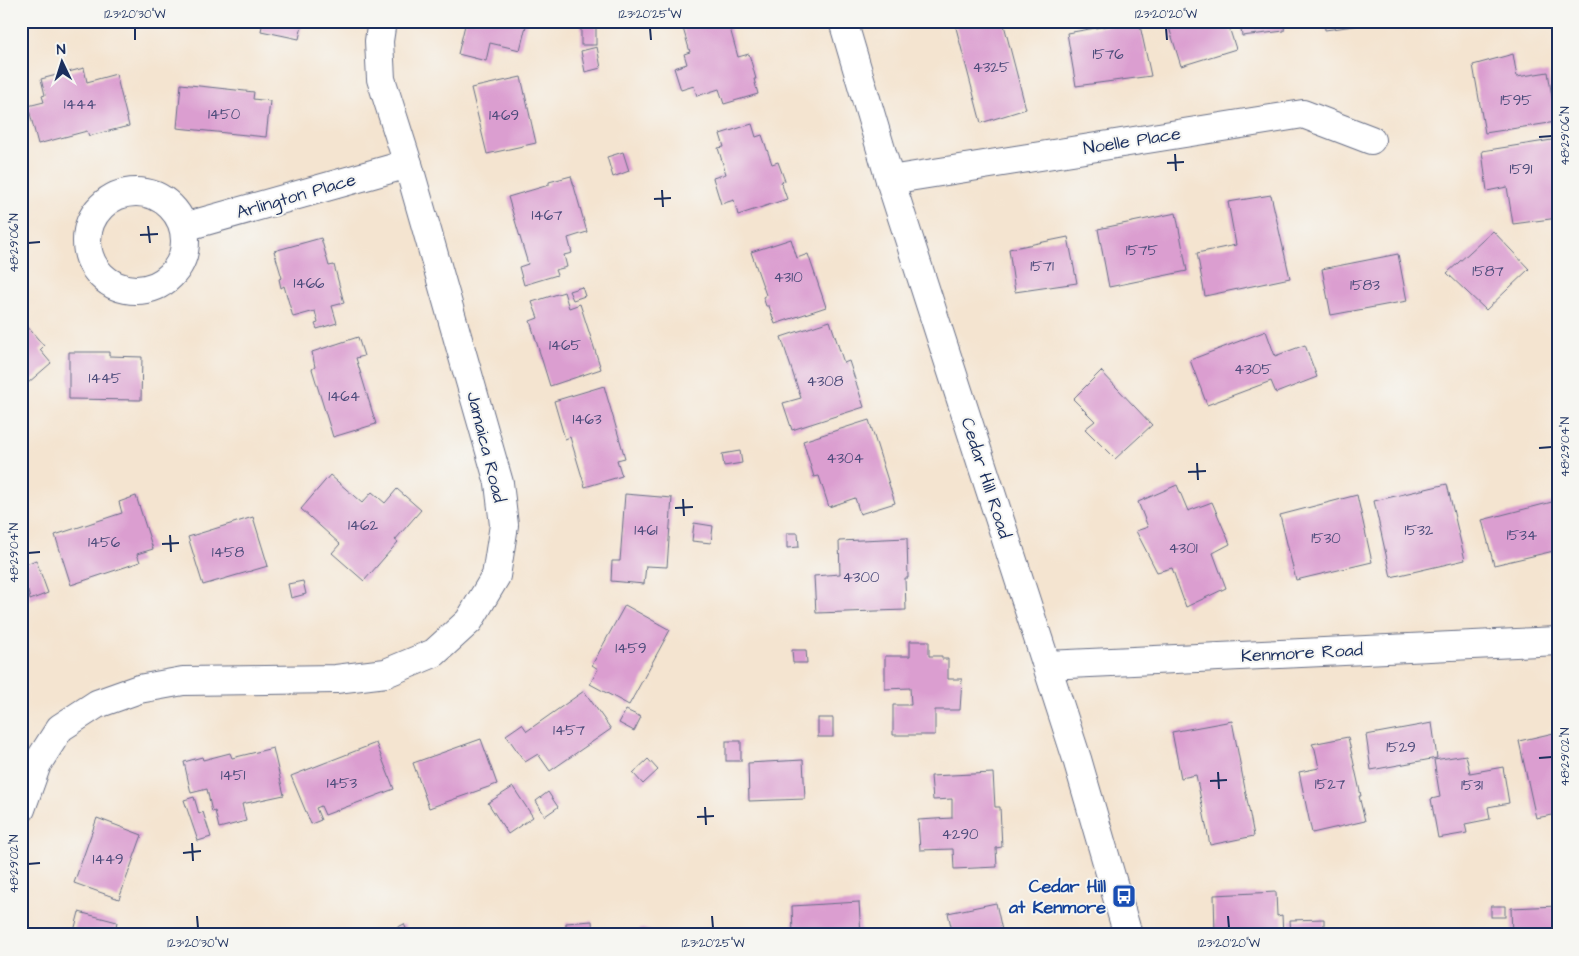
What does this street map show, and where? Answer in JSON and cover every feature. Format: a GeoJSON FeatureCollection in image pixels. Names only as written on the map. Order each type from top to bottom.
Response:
{"type":"FeatureCollection","features":[{"type":"Feature","properties":{"kind":"street","name":"Jamaica Road"},"geometry":{"type":"LineString","coordinates":[[21,809],[37,764],[60,728],[97,704],[139,689],[183,681],[336,679],[386,673],[434,653],[469,622],[496,576],[504,525],[499,483],[408,164],[381,79],[379,41],[382,21]]}},
{"type":"Feature","properties":{"kind":"street","name":"Cedar Hill Road"},"geometry":{"type":"LineString","coordinates":[[843,21],[890,180],[1077,759],[1128,935]]}},
{"type":"Feature","properties":{"kind":"street","name":"Noelle Place"},"geometry":{"type":"LineString","coordinates":[[890,180],[1303,114],[1371,140]]}},
{"type":"Feature","properties":{"kind":"street","name":"Arlington Place"},"geometry":{"type":"LineString","coordinates":[[184,228],[408,164]]}},
{"type":"Feature","properties":{"kind":"street","name":"Kenmore Road"},"geometry":{"type":"LineString","coordinates":[[1047,665],[1558,641]]}},
{"type":"Feature","properties":{"kind":"building"},"geometry":{"type":"Polygon","coordinates":[[[263,21],[303,21],[299,39],[261,31],[263,21]]]}},
{"type":"Feature","properties":{"kind":"building"},"geometry":{"type":"Polygon","coordinates":[[[466,21],[532,21],[532,23],[527,22],[520,50],[490,43],[486,61],[458,54],[466,21]]]}},
{"type":"Feature","properties":{"kind":"building"},"geometry":{"type":"Polygon","coordinates":[[[694,21],[728,21],[738,57],[749,54],[758,94],[724,104],[719,89],[697,96],[694,86],[681,90],[674,68],[687,64],[684,54],[690,52],[682,25],[694,21]]]}},
{"type":"Feature","properties":{"kind":"building"},"geometry":{"type":"Polygon","coordinates":[[[963,21],[1003,21],[1026,109],[981,123],[955,24],[963,21]]]}},
{"type":"Feature","properties":{"kind":"building"},"geometry":{"type":"Polygon","coordinates":[[[1139,21],[1151,76],[1076,86],[1067,33],[1139,21]]]}},
{"type":"Feature","properties":{"kind":"building"},"geometry":{"type":"Polygon","coordinates":[[[1167,21],[1227,21],[1236,49],[1181,66],[1167,21]]]}},
{"type":"Feature","properties":{"kind":"building"},"geometry":{"type":"Polygon","coordinates":[[[1240,21],[1285,21],[1284,31],[1242,36],[1240,21]]]}},
{"type":"Feature","properties":{"kind":"building"},"geometry":{"type":"Polygon","coordinates":[[[1324,21],[1382,21],[1382,22],[1325,30],[1324,21]]]}},
{"type":"Feature","properties":{"kind":"building"},"geometry":{"type":"Polygon","coordinates":[[[581,22],[596,22],[596,45],[581,45],[581,22]]]}},
{"type":"Feature","properties":{"kind":"building"},"geometry":{"type":"Polygon","coordinates":[[[597,47],[601,68],[585,72],[581,51],[597,47]]]}},
{"type":"Feature","properties":{"kind":"building"},"geometry":{"type":"Polygon","coordinates":[[[1513,54],[1517,77],[1548,72],[1556,122],[1485,133],[1473,65],[1513,54]]]}},
{"type":"Feature","properties":{"kind":"building"},"geometry":{"type":"Polygon","coordinates":[[[84,68],[87,82],[116,74],[129,126],[89,136],[87,131],[38,144],[28,106],[44,102],[42,96],[45,95],[41,79],[84,68]]]}},
{"type":"Feature","properties":{"kind":"building"},"geometry":{"type":"Polygon","coordinates":[[[521,77],[536,143],[487,154],[471,88],[521,77]]]}},
{"type":"Feature","properties":{"kind":"building"},"geometry":{"type":"Polygon","coordinates":[[[181,84],[254,92],[253,99],[270,101],[266,137],[177,128],[181,84]]]}},
{"type":"Feature","properties":{"kind":"building"},"geometry":{"type":"Polygon","coordinates":[[[752,124],[756,137],[762,135],[772,164],[778,162],[785,181],[781,182],[787,199],[738,215],[734,200],[721,204],[713,178],[726,174],[718,148],[724,147],[720,134],[752,124]]]}},
{"type":"Feature","properties":{"kind":"building"},"geometry":{"type":"Polygon","coordinates":[[[1558,139],[1558,218],[1513,224],[1507,187],[1487,191],[1482,151],[1558,139]]]}},
{"type":"Feature","properties":{"kind":"building"},"geometry":{"type":"Polygon","coordinates":[[[623,152],[629,171],[613,177],[607,157],[623,152]]]}},
{"type":"Feature","properties":{"kind":"building"},"geometry":{"type":"Polygon","coordinates":[[[571,176],[587,232],[568,238],[572,253],[564,255],[567,267],[555,270],[557,275],[524,285],[519,267],[528,264],[508,197],[549,185],[549,182],[571,176]]]}},
{"type":"Feature","properties":{"kind":"building"},"geometry":{"type":"Polygon","coordinates":[[[1271,195],[1290,278],[1205,296],[1197,253],[1236,245],[1228,202],[1271,195]]]}},
{"type":"Feature","properties":{"kind":"building"},"geometry":{"type":"Polygon","coordinates":[[[1176,213],[1187,271],[1109,287],[1098,229],[1176,213]]]}},
{"type":"Feature","properties":{"kind":"building"},"geometry":{"type":"Polygon","coordinates":[[[1493,231],[1529,269],[1486,310],[1447,273],[1493,231]]]}},
{"type":"Feature","properties":{"kind":"building"},"geometry":{"type":"Polygon","coordinates":[[[1068,237],[1077,283],[1015,292],[1009,249],[1068,237]]]}},
{"type":"Feature","properties":{"kind":"building"},"geometry":{"type":"Polygon","coordinates":[[[321,238],[329,266],[334,265],[344,303],[332,306],[337,323],[317,329],[315,324],[318,323],[315,311],[293,317],[284,286],[281,288],[279,279],[282,278],[274,251],[321,238]]]}},
{"type":"Feature","properties":{"kind":"building"},"geometry":{"type":"Polygon","coordinates":[[[791,239],[797,258],[808,254],[826,307],[775,324],[769,306],[766,306],[763,297],[766,295],[751,252],[791,239]]]}},
{"type":"Feature","properties":{"kind":"building"},"geometry":{"type":"Polygon","coordinates":[[[1398,254],[1407,301],[1331,315],[1322,269],[1398,254]]]}},
{"type":"Feature","properties":{"kind":"building"},"geometry":{"type":"Polygon","coordinates":[[[582,287],[585,296],[573,300],[569,291],[582,287]]]}},
{"type":"Feature","properties":{"kind":"building"},"geometry":{"type":"Polygon","coordinates":[[[564,292],[569,308],[580,304],[601,369],[550,386],[530,321],[538,318],[532,302],[564,292]]]}},
{"type":"Feature","properties":{"kind":"building"},"geometry":{"type":"Polygon","coordinates":[[[21,319],[44,346],[40,350],[51,363],[21,389],[21,319]]]}},
{"type":"Feature","properties":{"kind":"building"},"geometry":{"type":"Polygon","coordinates":[[[830,321],[844,363],[849,361],[864,407],[792,430],[783,403],[801,398],[781,337],[830,321]]]}},
{"type":"Feature","properties":{"kind":"building"},"geometry":{"type":"Polygon","coordinates":[[[1266,331],[1275,356],[1305,345],[1317,377],[1276,393],[1271,381],[1207,405],[1190,360],[1266,331]]]}},
{"type":"Feature","properties":{"kind":"building"},"geometry":{"type":"Polygon","coordinates":[[[358,337],[364,356],[356,358],[376,424],[333,437],[312,369],[315,367],[312,352],[358,337]]]}},
{"type":"Feature","properties":{"kind":"building"},"geometry":{"type":"Polygon","coordinates":[[[69,352],[109,352],[109,356],[142,357],[141,400],[69,399],[69,352]]]}},
{"type":"Feature","properties":{"kind":"building"},"geometry":{"type":"Polygon","coordinates":[[[1101,371],[1152,425],[1115,459],[1085,429],[1095,421],[1073,399],[1101,371]]]}},
{"type":"Feature","properties":{"kind":"building"},"geometry":{"type":"Polygon","coordinates":[[[604,386],[625,458],[617,460],[622,476],[585,487],[570,437],[565,439],[554,401],[604,386]]]}},
{"type":"Feature","properties":{"kind":"building"},"geometry":{"type":"Polygon","coordinates":[[[869,420],[895,503],[860,514],[855,498],[829,507],[819,476],[814,477],[803,441],[869,420]]]}},
{"type":"Feature","properties":{"kind":"building"},"geometry":{"type":"Polygon","coordinates":[[[740,451],[742,463],[724,466],[722,454],[740,451]]]}},
{"type":"Feature","properties":{"kind":"building"},"geometry":{"type":"Polygon","coordinates":[[[330,475],[362,503],[372,492],[385,503],[397,489],[421,510],[395,540],[398,542],[364,581],[332,553],[340,544],[301,509],[330,475]]]}},
{"type":"Feature","properties":{"kind":"building"},"geometry":{"type":"Polygon","coordinates":[[[1447,484],[1465,560],[1391,577],[1374,501],[1447,484]]]}},
{"type":"Feature","properties":{"kind":"building"},"geometry":{"type":"Polygon","coordinates":[[[1177,485],[1188,511],[1212,502],[1230,544],[1213,553],[1226,588],[1186,607],[1172,568],[1157,572],[1136,531],[1148,527],[1138,502],[1177,485]]]}},
{"type":"Feature","properties":{"kind":"building"},"geometry":{"type":"Polygon","coordinates":[[[21,490],[30,514],[21,517],[21,490]]]}},
{"type":"Feature","properties":{"kind":"building"},"geometry":{"type":"Polygon","coordinates":[[[625,494],[672,498],[667,567],[646,566],[644,584],[611,581],[612,561],[620,561],[625,494]]]}},
{"type":"Feature","properties":{"kind":"building"},"geometry":{"type":"Polygon","coordinates":[[[1357,495],[1372,562],[1296,580],[1280,515],[1357,495]]]}},
{"type":"Feature","properties":{"kind":"building"},"geometry":{"type":"Polygon","coordinates":[[[136,496],[153,549],[137,554],[140,562],[71,585],[55,535],[122,513],[119,502],[136,496]]]}},
{"type":"Feature","properties":{"kind":"building"},"geometry":{"type":"Polygon","coordinates":[[[1552,502],[1558,521],[1558,550],[1494,565],[1482,520],[1552,502]]]}},
{"type":"Feature","properties":{"kind":"building"},"geometry":{"type":"Polygon","coordinates":[[[253,517],[268,566],[203,585],[188,537],[253,517]]]}},
{"type":"Feature","properties":{"kind":"building"},"geometry":{"type":"Polygon","coordinates":[[[694,523],[713,526],[711,543],[692,541],[694,523]]]}},
{"type":"Feature","properties":{"kind":"building"},"geometry":{"type":"Polygon","coordinates":[[[787,533],[798,533],[799,547],[787,548],[787,533]]]}},
{"type":"Feature","properties":{"kind":"building"},"geometry":{"type":"Polygon","coordinates":[[[907,538],[908,578],[905,578],[906,610],[816,613],[814,576],[840,574],[839,541],[907,538]]]}},
{"type":"Feature","properties":{"kind":"building"},"geometry":{"type":"Polygon","coordinates":[[[36,560],[48,593],[30,600],[28,591],[21,594],[21,566],[36,560]]]}},
{"type":"Feature","properties":{"kind":"building"},"geometry":{"type":"Polygon","coordinates":[[[303,581],[306,594],[291,598],[288,584],[303,581]]]}},
{"type":"Feature","properties":{"kind":"building"},"geometry":{"type":"Polygon","coordinates":[[[625,605],[670,630],[629,705],[590,684],[598,669],[592,665],[625,605]]]}},
{"type":"Feature","properties":{"kind":"building"},"geometry":{"type":"Polygon","coordinates":[[[910,641],[929,641],[929,656],[942,656],[942,659],[948,659],[948,679],[962,679],[960,710],[935,710],[935,735],[893,735],[893,705],[911,705],[910,688],[885,689],[885,656],[910,656],[910,641]]]}},
{"type":"Feature","properties":{"kind":"building"},"geometry":{"type":"Polygon","coordinates":[[[792,650],[806,650],[807,663],[793,663],[792,650]]]}},
{"type":"Feature","properties":{"kind":"building"},"geometry":{"type":"Polygon","coordinates":[[[584,691],[611,729],[550,771],[538,754],[525,762],[506,735],[522,724],[527,731],[584,691]]]}},
{"type":"Feature","properties":{"kind":"building"},"geometry":{"type":"Polygon","coordinates":[[[626,710],[641,717],[634,731],[619,723],[626,710]]]}},
{"type":"Feature","properties":{"kind":"building"},"geometry":{"type":"Polygon","coordinates":[[[818,718],[833,718],[833,737],[818,737],[818,718]]]}},
{"type":"Feature","properties":{"kind":"building"},"geometry":{"type":"Polygon","coordinates":[[[1232,721],[1254,836],[1210,845],[1196,775],[1181,778],[1172,732],[1232,721]]]}},
{"type":"Feature","properties":{"kind":"building"},"geometry":{"type":"Polygon","coordinates":[[[1432,723],[1437,758],[1371,770],[1366,735],[1432,723]]]}},
{"type":"Feature","properties":{"kind":"building"},"geometry":{"type":"Polygon","coordinates":[[[1558,732],[1558,814],[1536,818],[1519,741],[1558,732]]]}},
{"type":"Feature","properties":{"kind":"building"},"geometry":{"type":"Polygon","coordinates":[[[1348,737],[1365,821],[1312,833],[1299,772],[1319,768],[1312,744],[1348,737]]]}},
{"type":"Feature","properties":{"kind":"building"},"geometry":{"type":"Polygon","coordinates":[[[481,739],[497,784],[429,808],[413,763],[481,739]]]}},
{"type":"Feature","properties":{"kind":"building"},"geometry":{"type":"Polygon","coordinates":[[[726,741],[741,741],[741,761],[726,761],[726,741]]]}},
{"type":"Feature","properties":{"kind":"building"},"geometry":{"type":"Polygon","coordinates":[[[376,743],[394,789],[325,815],[321,806],[316,808],[321,820],[311,824],[291,776],[376,743]]]}},
{"type":"Feature","properties":{"kind":"building"},"geometry":{"type":"Polygon","coordinates":[[[273,748],[284,795],[242,804],[246,821],[219,828],[215,811],[212,812],[207,789],[191,793],[184,762],[202,757],[203,760],[230,753],[232,758],[273,748]]]}},
{"type":"Feature","properties":{"kind":"building"},"geometry":{"type":"Polygon","coordinates":[[[1466,755],[1470,773],[1503,767],[1509,803],[1488,807],[1490,819],[1465,824],[1467,833],[1438,838],[1431,799],[1440,797],[1434,760],[1466,755]]]}},
{"type":"Feature","properties":{"kind":"building"},"geometry":{"type":"Polygon","coordinates":[[[648,759],[658,770],[643,784],[633,773],[648,759]]]}},
{"type":"Feature","properties":{"kind":"building"},"geometry":{"type":"Polygon","coordinates":[[[803,760],[805,799],[749,801],[748,763],[803,760]]]}},
{"type":"Feature","properties":{"kind":"building"},"geometry":{"type":"Polygon","coordinates":[[[993,773],[995,807],[1000,807],[1002,847],[996,848],[997,867],[954,869],[953,849],[920,850],[918,820],[952,818],[952,799],[933,800],[931,776],[993,773]]]}},
{"type":"Feature","properties":{"kind":"building"},"geometry":{"type":"Polygon","coordinates":[[[513,787],[533,817],[508,834],[488,803],[513,787]]]}},
{"type":"Feature","properties":{"kind":"building"},"geometry":{"type":"Polygon","coordinates":[[[548,792],[558,807],[545,816],[536,801],[548,792]]]}},
{"type":"Feature","properties":{"kind":"building"},"geometry":{"type":"Polygon","coordinates":[[[194,797],[199,814],[203,812],[211,837],[198,841],[184,800],[194,797]]]}},
{"type":"Feature","properties":{"kind":"building"},"geometry":{"type":"Polygon","coordinates":[[[97,818],[142,835],[119,899],[74,883],[97,818]]]}},
{"type":"Feature","properties":{"kind":"building"},"geometry":{"type":"Polygon","coordinates":[[[1276,892],[1277,916],[1282,915],[1283,935],[1215,935],[1214,895],[1276,892]]]}},
{"type":"Feature","properties":{"kind":"building"},"geometry":{"type":"Polygon","coordinates":[[[859,902],[861,935],[793,935],[792,906],[859,902]]]}},
{"type":"Feature","properties":{"kind":"building"},"geometry":{"type":"Polygon","coordinates":[[[996,903],[1003,935],[953,935],[948,913],[996,903]]]}},
{"type":"Feature","properties":{"kind":"building"},"geometry":{"type":"Polygon","coordinates":[[[1491,906],[1505,906],[1505,917],[1491,917],[1491,906]]]}},
{"type":"Feature","properties":{"kind":"building"},"geometry":{"type":"Polygon","coordinates":[[[1558,906],[1558,935],[1512,935],[1511,908],[1558,906]]]}},
{"type":"Feature","properties":{"kind":"building"},"geometry":{"type":"Polygon","coordinates":[[[79,912],[117,922],[114,935],[73,935],[79,912]]]}},
{"type":"Feature","properties":{"kind":"building"},"geometry":{"type":"Polygon","coordinates":[[[1324,919],[1324,935],[1291,935],[1290,920],[1324,919]]]}},
{"type":"Feature","properties":{"kind":"building"},"geometry":{"type":"Polygon","coordinates":[[[592,921],[593,935],[533,935],[533,933],[566,931],[566,923],[592,921]]]}},
{"type":"Feature","properties":{"kind":"building"},"geometry":{"type":"Polygon","coordinates":[[[404,924],[409,935],[383,935],[404,924]]]}},
{"type":"Feature","properties":{"kind":"building"},"geometry":{"type":"Polygon","coordinates":[[[640,928],[660,934],[660,935],[638,935],[640,928]]]}},
{"type":"Feature","properties":{"kind":"building"},"geometry":{"type":"Polygon","coordinates":[[[521,930],[521,935],[453,935],[453,932],[521,930]]]}},
{"type":"Feature","properties":{"kind":"place","name":"Cedar Hill at Kenmore"},"geometry":{"type":"Point","coordinates":[1124,896]}}]}
